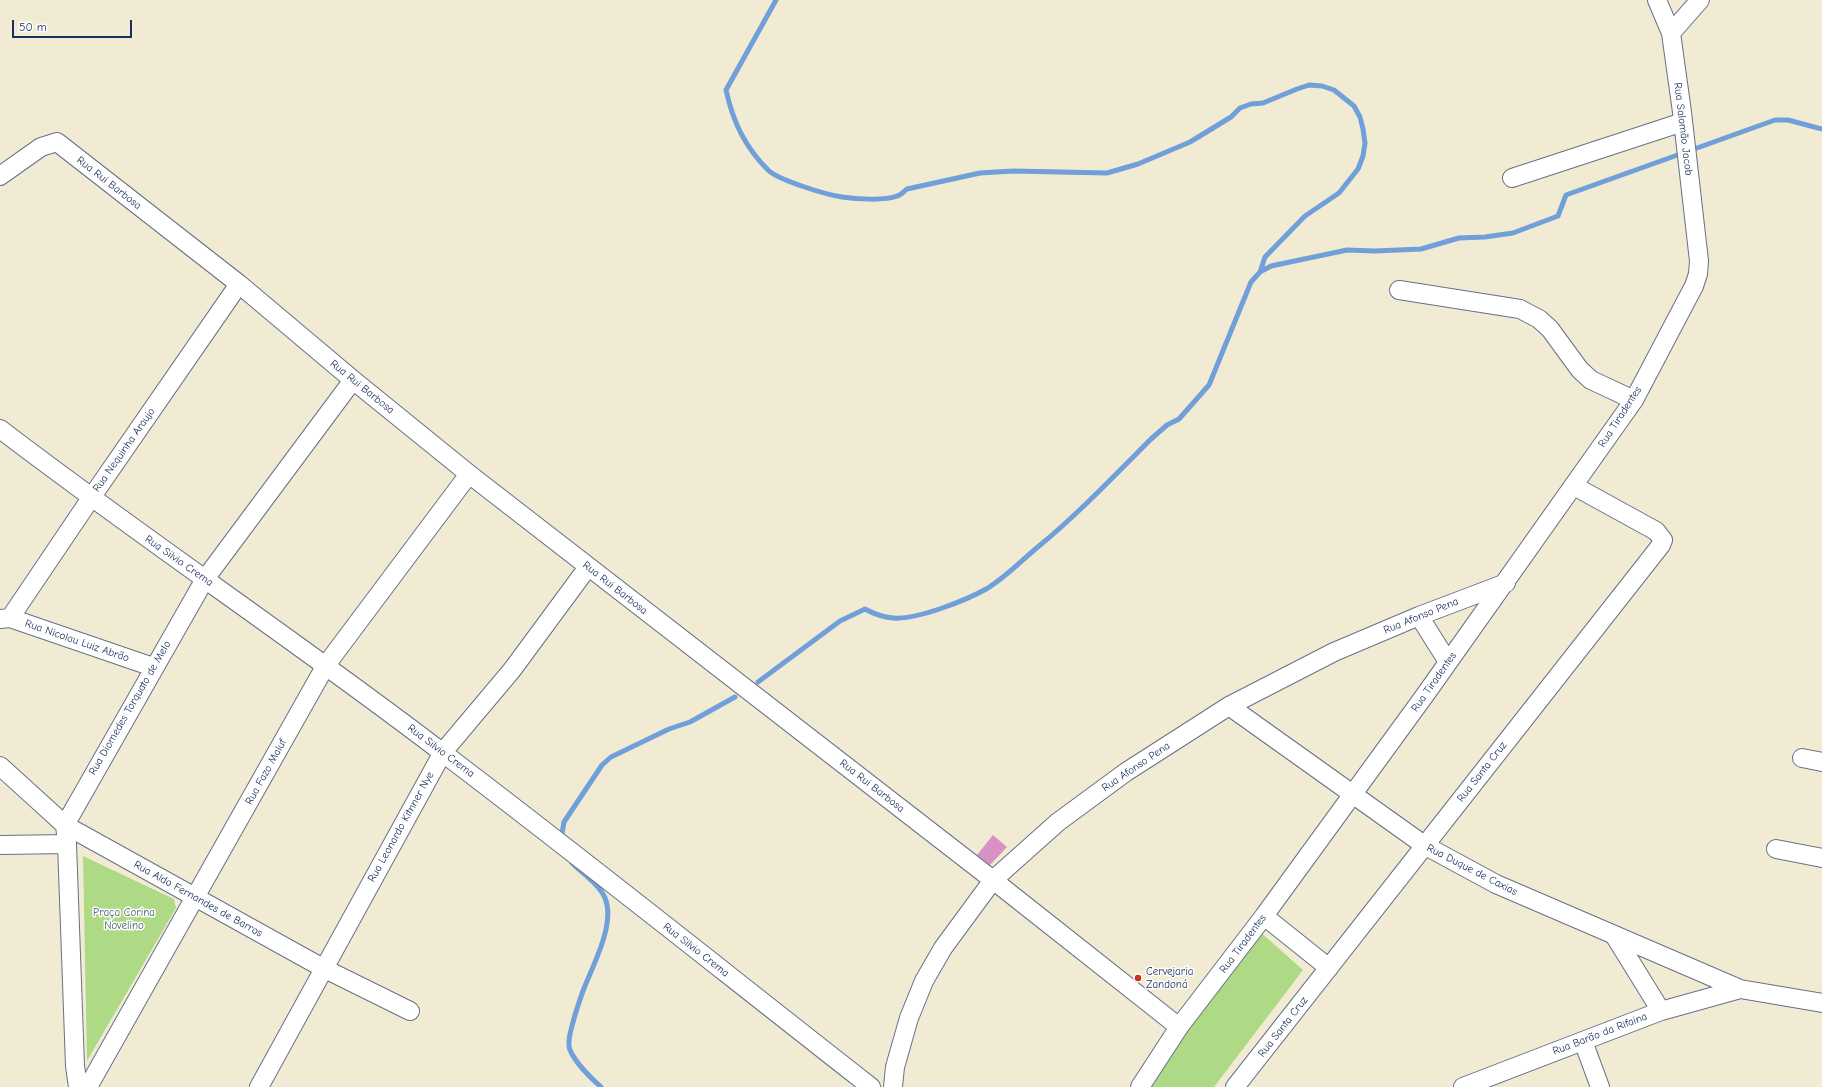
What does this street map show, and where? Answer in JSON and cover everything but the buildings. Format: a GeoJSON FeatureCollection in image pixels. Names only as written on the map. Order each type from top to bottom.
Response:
{"type":"FeatureCollection","features":[{"type":"Feature","properties":{"kind":"street","name":"Rua Salomão Jacob"},"geometry":{"type":"LineString","coordinates":[[1657,0],[1670,33],[1683,122],[1699,261]]}},
{"type":"Feature","properties":{"kind":"street"},"geometry":{"type":"LineString","coordinates":[[1670,33],[1700,0]]}},
{"type":"Feature","properties":{"kind":"street"},"geometry":{"type":"LineString","coordinates":[[1512,178],[1683,122]]}},
{"type":"Feature","properties":{"kind":"street","name":"Rua Rui Barbosa"},"geometry":{"type":"LineString","coordinates":[[0,176],[36,150],[57,142],[239,284],[353,380],[469,474],[994,880],[1179,1027]]}},
{"type":"Feature","properties":{"kind":"street","name":"Rua Tiradentes"},"geometry":{"type":"LineString","coordinates":[[1140,1087],[1179,1027],[1264,916],[1506,583],[1634,400],[1694,286],[1698,274],[1699,261]]}},
{"type":"Feature","properties":{"kind":"street","name":"Rua Nequinha Araujo"},"geometry":{"type":"LineString","coordinates":[[5,618],[91,498],[239,284]]}},
{"type":"Feature","properties":{"kind":"street"},"geometry":{"type":"LineString","coordinates":[[1399,290],[1520,309],[1539,319],[1550,329],[1580,370],[1591,380],[1634,400]]}},
{"type":"Feature","properties":{"kind":"street","name":"Rua Diomedes Torquato de Melo"},"geometry":{"type":"LineString","coordinates":[[65,825],[153,667],[205,579],[353,380]]}},
{"type":"Feature","properties":{"kind":"street","name":"Rua Silvio Crema"},"geometry":{"type":"LineString","coordinates":[[0,429],[91,498],[326,666],[442,752],[871,1087]]}},
{"type":"Feature","properties":{"kind":"street","name":"Rua Fazo Maluf"},"geometry":{"type":"LineString","coordinates":[[88,1087],[326,666],[469,474]]}},
{"type":"Feature","properties":{"kind":"street","name":"Rua Santa Cruz"},"geometry":{"type":"LineString","coordinates":[[1235,1087],[1661,545],[1663,540],[1656,531],[1574,486]]}},
{"type":"Feature","properties":{"kind":"street","name":"Rua Leonardo Kitnner Nye"},"geometry":{"type":"LineString","coordinates":[[259,1087],[442,752],[512,670],[588,567]]}},
{"type":"Feature","properties":{"kind":"street","name":"Rua Afonso Pena"},"geometry":{"type":"LineString","coordinates":[[893,1087],[896,1067],[909,1018],[924,981],[944,948],[994,880],[1058,822],[1126,772],[1228,706],[1334,652],[1419,616],[1506,583]]}},
{"type":"Feature","properties":{"kind":"street"},"geometry":{"type":"LineString","coordinates":[[1419,616],[1448,662]]}},
{"type":"Feature","properties":{"kind":"street","name":"Rua Nicolau Luiz Abrão"},"geometry":{"type":"LineString","coordinates":[[5,618],[153,667]]}},
{"type":"Feature","properties":{"kind":"street","name":"Rua Duque de Caxias"},"geometry":{"type":"LineString","coordinates":[[1228,706],[1353,793],[1424,845],[1496,884],[1740,990]]}},
{"type":"Feature","properties":{"kind":"street"},"geometry":{"type":"LineString","coordinates":[[1802,758],[1822,762]]}},
{"type":"Feature","properties":{"kind":"street","name":"Rua Aldo Fernandes de Barros"},"geometry":{"type":"LineString","coordinates":[[0,766],[65,825],[323,968],[410,1011]]}},
{"type":"Feature","properties":{"kind":"street"},"geometry":{"type":"LineString","coordinates":[[65,825],[67,844],[75,1066],[78,1087]]}},
{"type":"Feature","properties":{"kind":"street"},"geometry":{"type":"LineString","coordinates":[[0,845],[67,844]]}},
{"type":"Feature","properties":{"kind":"street"},"geometry":{"type":"LineString","coordinates":[[1776,849],[1822,858]]}},
{"type":"Feature","properties":{"kind":"street"},"geometry":{"type":"LineString","coordinates":[[1264,916],[1329,968]]}},
{"type":"Feature","properties":{"kind":"street"},"geometry":{"type":"LineString","coordinates":[[1614,935],[1661,1011]]}},
{"type":"Feature","properties":{"kind":"street"},"geometry":{"type":"LineString","coordinates":[[1740,990],[1822,1003]]}},
{"type":"Feature","properties":{"kind":"street","name":"Rua Barão da Rifaina"},"geometry":{"type":"LineString","coordinates":[[1463,1087],[1661,1011],[1740,990]]}},
{"type":"Feature","properties":{"kind":"street"},"geometry":{"type":"LineString","coordinates":[[1583,1041],[1600,1087]]}},
{"type":"Feature","properties":{"kind":"green space","name":"Praça Corina Novelino"},"geometry":{"type":"Polygon","coordinates":[[[83,856],[174,899],[176,908],[87,1061],[83,856]]]}},
{"type":"Feature","properties":{"kind":"green space"},"geometry":{"type":"Polygon","coordinates":[[[1258,930],[1303,970],[1214,1087],[1145,1087],[1258,930]]]}},
{"type":"Feature","properties":{"kind":"waterway"},"geometry":{"type":"LineString","coordinates":[[758,682],[840,621],[865,609],[885,617],[903,618],[928,613],[979,593],[1002,578],[1054,533],[1096,494],[1151,439],[1167,425],[1179,419],[1209,385],[1251,282],[1260,272],[1265,257],[1305,216],[1339,193],[1358,169],[1363,156],[1365,143],[1360,117],[1354,106],[1334,90],[1322,86],[1309,85],[1263,103],[1251,104],[1240,108],[1231,117],[1190,142],[1138,164],[1107,173],[1013,171],[980,173],[907,189],[900,195],[892,198],[862,199],[835,196],[792,182],[773,174],[768,170],[746,143],[732,113],[726,90],[776,0]]}},
{"type":"Feature","properties":{"kind":"waterway"},"geometry":{"type":"LineString","coordinates":[[1260,272],[1271,266],[1347,250],[1375,251],[1421,249],[1459,238],[1485,237],[1513,233],[1558,216],[1566,195],[1775,120],[1788,120],[1822,129]]}},
{"type":"Feature","properties":{"kind":"waterway"},"geometry":{"type":"LineString","coordinates":[[561,839],[564,822],[602,765],[611,757],[669,729],[690,722],[735,697]]}},
{"type":"Feature","properties":{"kind":"waterway"},"geometry":{"type":"LineString","coordinates":[[572,863],[599,888],[605,898],[608,908],[602,945],[583,991],[570,1032],[569,1041],[570,1050],[576,1060],[588,1075],[601,1087]]}},
{"type":"Feature","properties":{"kind":"place","name":"Cervejaria Zandoná"},"geometry":{"type":"Point","coordinates":[1138,978]}}]}
